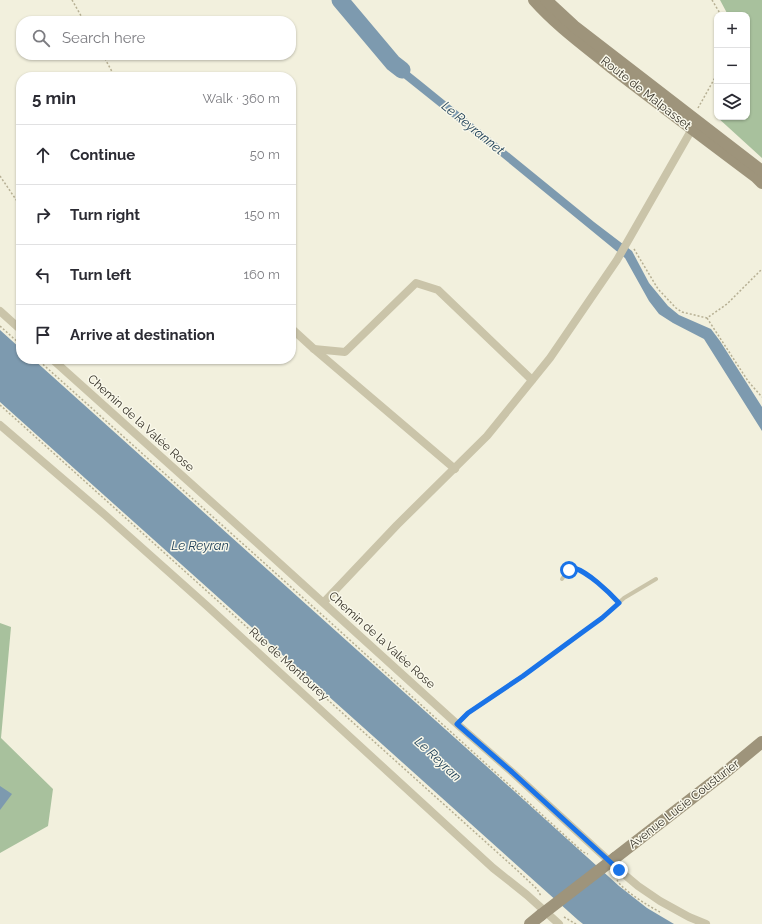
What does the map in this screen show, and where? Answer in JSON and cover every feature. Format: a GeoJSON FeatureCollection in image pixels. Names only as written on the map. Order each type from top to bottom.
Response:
{"type":"FeatureCollection","features":[{"type":"Feature","properties":{"kind":"main road","name":"Route de Malpasset"},"geometry":{"type":"LineString","coordinates":[[534,0],[544,12],[563,29],[694,122]]}},
{"type":"Feature","properties":{"kind":"main road","name":"Route de Malpasset"},"geometry":{"type":"LineString","coordinates":[[546,0],[574,26],[694,122],[762,183]]}},
{"type":"Feature","properties":{"kind":"main road","name":"Route de Malpasset"},"geometry":{"type":"LineString","coordinates":[[707,134],[762,171]]}},
{"type":"Feature","properties":{"kind":"main road","name":"Avenue Lucie Cousturier"},"geometry":{"type":"LineString","coordinates":[[530,924],[722,775],[762,742]]}},
{"type":"Feature","properties":{"kind":"street"},"geometry":{"type":"LineString","coordinates":[[324,602],[397,525],[487,436],[532,380],[617,260],[694,122]]}},
{"type":"Feature","properties":{"kind":"street"},"geometry":{"type":"LineString","coordinates":[[314,349],[345,352],[416,283],[438,290],[532,380]]}},
{"type":"Feature","properties":{"kind":"street"},"geometry":{"type":"LineString","coordinates":[[0,311],[16,325]]}},
{"type":"Feature","properties":{"kind":"street"},"geometry":{"type":"LineString","coordinates":[[296,333],[454,469]]}},
{"type":"Feature","properties":{"kind":"street","name":"Chemin de la Valée Rose"},"geometry":{"type":"LineString","coordinates":[[58,364],[324,602],[619,870],[660,901],[689,917],[706,924]]}},
{"type":"Feature","properties":{"kind":"street","name":"Rue de Montourey"},"geometry":{"type":"LineString","coordinates":[[0,425],[129,536],[291,682],[493,868],[527,895],[558,924]]}},
{"type":"Feature","properties":{"kind":"lane"},"geometry":{"type":"LineString","coordinates":[[562,579],[571,568],[578,569],[599,584],[619,603]]}},
{"type":"Feature","properties":{"kind":"lane"},"geometry":{"type":"LineString","coordinates":[[457,724],[468,713],[523,676],[602,618],[633,592],[656,578]]}},
{"type":"Feature","properties":{"kind":"path"},"geometry":{"type":"LineString","coordinates":[[72,0],[81,16]]}},
{"type":"Feature","properties":{"kind":"path"},"geometry":{"type":"LineString","coordinates":[[712,0],[719,12]]}},
{"type":"Feature","properties":{"kind":"path"},"geometry":{"type":"LineString","coordinates":[[105,60],[112,72]]}},
{"type":"Feature","properties":{"kind":"path"},"geometry":{"type":"LineString","coordinates":[[694,122],[714,80]]}},
{"type":"Feature","properties":{"kind":"path"},"geometry":{"type":"LineString","coordinates":[[0,176],[16,200]]}},
{"type":"Feature","properties":{"kind":"path"},"geometry":{"type":"LineString","coordinates":[[628,240],[658,289],[676,308],[682,312],[707,318],[748,381],[762,397]]}},
{"type":"Feature","properties":{"kind":"path"},"geometry":{"type":"LineString","coordinates":[[707,318],[727,304],[762,269]]}},
{"type":"Feature","properties":{"kind":"path"},"geometry":{"type":"LineString","coordinates":[[0,326],[16,340]]}},
{"type":"Feature","properties":{"kind":"path"},"geometry":{"type":"LineString","coordinates":[[43,364],[348,638],[583,852],[592,856]]}},
{"type":"Feature","properties":{"kind":"path"},"geometry":{"type":"LineString","coordinates":[[0,405],[518,871],[537,889],[543,899]]}},
{"type":"Feature","properties":{"kind":"path"},"geometry":{"type":"LineString","coordinates":[[617,880],[619,884],[652,908],[665,915]]}},
{"type":"Feature","properties":{"kind":"path"},"geometry":{"type":"LineString","coordinates":[[560,916],[567,918],[576,924]]}},
{"type":"Feature","properties":{"kind":"green space"},"geometry":{"type":"Polygon","coordinates":[[[720,0],[762,0],[762,158],[720,120],[750,120],[750,12],[726,12],[720,0]]]}},
{"type":"Feature","properties":{"kind":"green space"},"geometry":{"type":"Polygon","coordinates":[[[0,623],[11,627],[1,738],[53,789],[48,826],[0,853],[0,623]]]}},
{"type":"Feature","properties":{"kind":"water","name":"Le Reyrannet"},"geometry":{"type":"Polygon","coordinates":[[[389,52],[393,59],[632,251],[649,283],[668,306],[679,315],[711,329],[762,407],[762,431],[704,339],[659,314],[649,301],[625,258],[391,68],[385,56],[389,52]]]}},
{"type":"Feature","properties":{"kind":"water","name":"Le Reyran"},"geometry":{"type":"Polygon","coordinates":[[[0,330],[16,344],[16,364],[39,364],[619,886],[647,908],[674,924],[583,924],[0,402],[0,330]]]}},
{"type":"Feature","properties":{"kind":"water"},"geometry":{"type":"Polygon","coordinates":[[[0,786],[12,794],[0,810],[0,786]]]}},
{"type":"Feature","properties":{"kind":"waterway","name":"Le Reyrannet"},"geometry":{"type":"LineString","coordinates":[[340,0],[393,63],[402,70]]}},
{"type":"Feature","properties":{"kind":"route"},"geometry":{"type":"LineString","coordinates":[[569,570],[574,568],[584,572],[611,594],[619,603],[602,618],[523,676],[468,713],[457,724],[619,870]]}}]}
